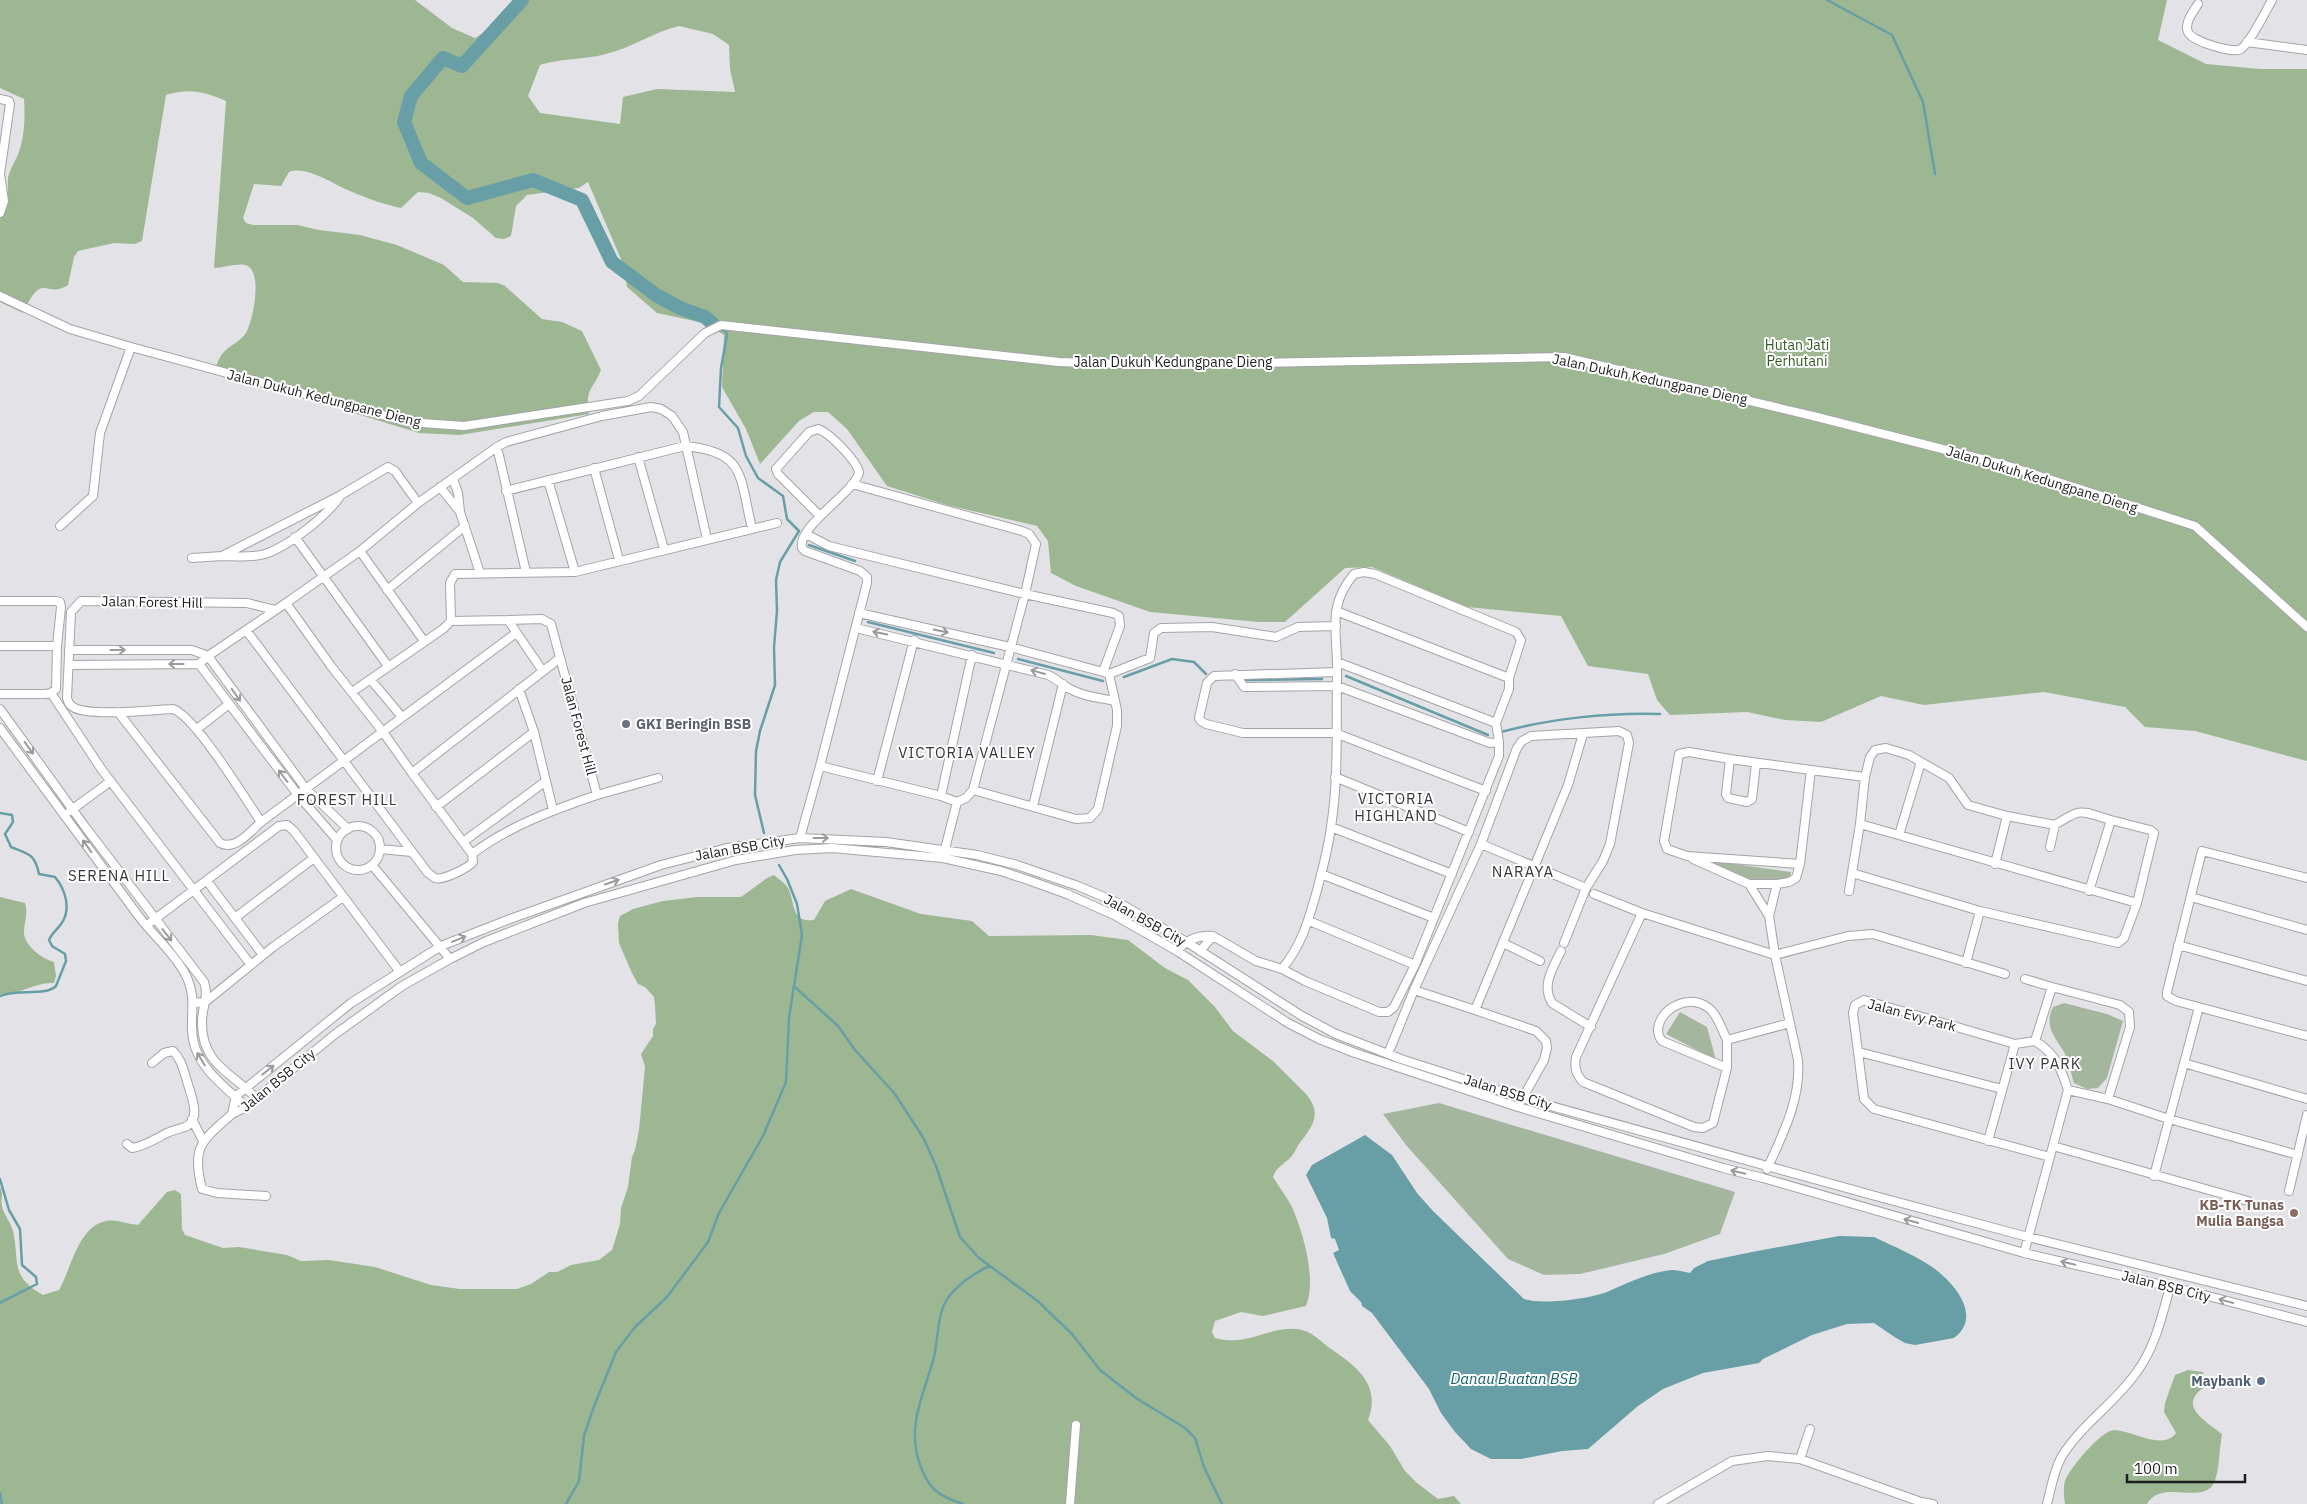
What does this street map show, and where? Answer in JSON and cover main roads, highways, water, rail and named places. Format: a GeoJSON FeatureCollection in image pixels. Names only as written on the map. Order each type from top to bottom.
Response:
{"type":"FeatureCollection","features":[{"type":"Feature","properties":{"kind":"water","name":"Danau Buatan BSB"},"geometry":{"type":"Polygon","coordinates":[[[1365,1135],[1392,1155],[1417,1193],[1433,1211],[1524,1299],[1554,1301],[1589,1297],[1655,1273],[1672,1270],[1690,1273],[1694,1268],[1708,1261],[1839,1236],[1874,1237],[1921,1260],[1943,1276],[1958,1292],[1966,1311],[1966,1321],[1962,1330],[1954,1338],[1915,1345],[1905,1343],[1874,1323],[1847,1324],[1812,1335],[1763,1359],[1759,1363],[1703,1373],[1663,1389],[1638,1406],[1588,1449],[1562,1451],[1521,1459],[1491,1459],[1471,1449],[1455,1432],[1441,1413],[1429,1389],[1372,1313],[1362,1306],[1361,1302],[1350,1291],[1333,1253],[1339,1250],[1335,1239],[1331,1238],[1327,1218],[1306,1175],[1312,1165],[1365,1135]]]}},
{"type":"Feature","properties":{"kind":"waterway"},"geometry":{"type":"LineString","coordinates":[[522,0],[462,66],[443,58],[411,96],[404,122],[421,163],[467,198],[533,180],[582,200],[612,262],[656,295],[680,308],[705,317],[713,324]]}},
{"type":"Feature","properties":{"kind":"waterway"},"geometry":{"type":"LineString","coordinates":[[1827,0],[1892,35],[1923,102],[1935,174]]}},
{"type":"Feature","properties":{"kind":"waterway"},"geometry":{"type":"LineString","coordinates":[[713,324],[726,332],[727,335],[721,368],[719,407],[738,428],[746,456],[758,478],[783,496],[787,519],[799,531],[780,562],[776,580],[775,685],[760,731],[756,751],[755,795],[764,833]]}},
{"type":"Feature","properties":{"kind":"waterway"},"geometry":{"type":"LineString","coordinates":[[809,545],[855,561]]}},
{"type":"Feature","properties":{"kind":"waterway"},"geometry":{"type":"LineString","coordinates":[[868,622],[994,653]]}},
{"type":"Feature","properties":{"kind":"waterway"},"geometry":{"type":"LineString","coordinates":[[1018,659],[1103,681]]}},
{"type":"Feature","properties":{"kind":"waterway"},"geometry":{"type":"LineString","coordinates":[[1124,677],[1172,659],[1194,662],[1206,674]]}},
{"type":"Feature","properties":{"kind":"waterway"},"geometry":{"type":"LineString","coordinates":[[1346,676],[1488,735]]}},
{"type":"Feature","properties":{"kind":"waterway"},"geometry":{"type":"LineString","coordinates":[[1246,680],[1322,679]]}},
{"type":"Feature","properties":{"kind":"waterway"},"geometry":{"type":"LineString","coordinates":[[1501,732],[1539,723],[1580,717],[1660,714]]}},
{"type":"Feature","properties":{"kind":"waterway"},"geometry":{"type":"LineString","coordinates":[[0,813],[12,815],[13,822],[5,834],[11,847],[30,856],[35,862],[39,874],[55,877],[62,887],[67,906],[61,924],[49,940],[52,946],[65,954],[66,961],[56,986],[45,991],[0,996]]}},
{"type":"Feature","properties":{"kind":"waterway"},"geometry":{"type":"LineString","coordinates":[[566,1504],[579,1481],[584,1436],[616,1352],[635,1327],[667,1297],[708,1242],[719,1213],[763,1136],[786,1082],[789,1018],[802,935],[797,904],[779,865]]}},
{"type":"Feature","properties":{"kind":"waterway"},"geometry":{"type":"LineString","coordinates":[[796,988],[838,1026],[855,1050],[895,1094],[924,1139],[936,1166],[960,1237],[979,1258],[1039,1302],[1072,1334],[1100,1370],[1136,1398],[1185,1428],[1195,1438],[1204,1467],[1222,1504]]}},
{"type":"Feature","properties":{"kind":"waterway"},"geometry":{"type":"LineString","coordinates":[[0,1179],[9,1210],[20,1229],[22,1265],[36,1277],[37,1284],[0,1303]]}},
{"type":"Feature","properties":{"kind":"waterway"},"geometry":{"type":"LineString","coordinates":[[963,1504],[947,1498],[931,1486],[927,1480],[916,1450],[916,1423],[921,1397],[934,1357],[943,1307],[954,1290],[965,1280],[990,1266]]}},
{"type":"Feature","properties":{"kind":"waterway"},"geometry":{"type":"LineString","coordinates":[[0,1493],[2,1504]]}},
{"type":"Feature","properties":{"kind":"place","name":"GKI Beringin BSB"},"geometry":{"type":"Point","coordinates":[626,724]}},
{"type":"Feature","properties":{"kind":"place","name":"KB-TK Tunas Mulia Bangsa"},"geometry":{"type":"Point","coordinates":[2294,1213]}},
{"type":"Feature","properties":{"kind":"place","name":"Maybank"},"geometry":{"type":"Point","coordinates":[2261,1381]}},
{"type":"Feature","properties":{"kind":"district","name":"VICTORIA VALLEY"},"geometry":{"type":"Point","coordinates":[967,753]}},
{"type":"Feature","properties":{"kind":"district","name":"FOREST HILL"},"geometry":{"type":"Point","coordinates":[347,800]}},
{"type":"Feature","properties":{"kind":"district","name":"VICTORIA HIGHLAND"},"geometry":{"type":"Point","coordinates":[1396,808]}},
{"type":"Feature","properties":{"kind":"district","name":"NARAYA"},"geometry":{"type":"Point","coordinates":[1523,872]}},
{"type":"Feature","properties":{"kind":"district","name":"SERENA HILL"},"geometry":{"type":"Point","coordinates":[119,876]}},
{"type":"Feature","properties":{"kind":"district","name":"IVY PARK"},"geometry":{"type":"Point","coordinates":[2045,1064]}},
{"type":"Feature","properties":{"kind":"park label","name":"Hutan Jati Perhutani"},"geometry":{"type":"Point","coordinates":[1797,354]}}]}
